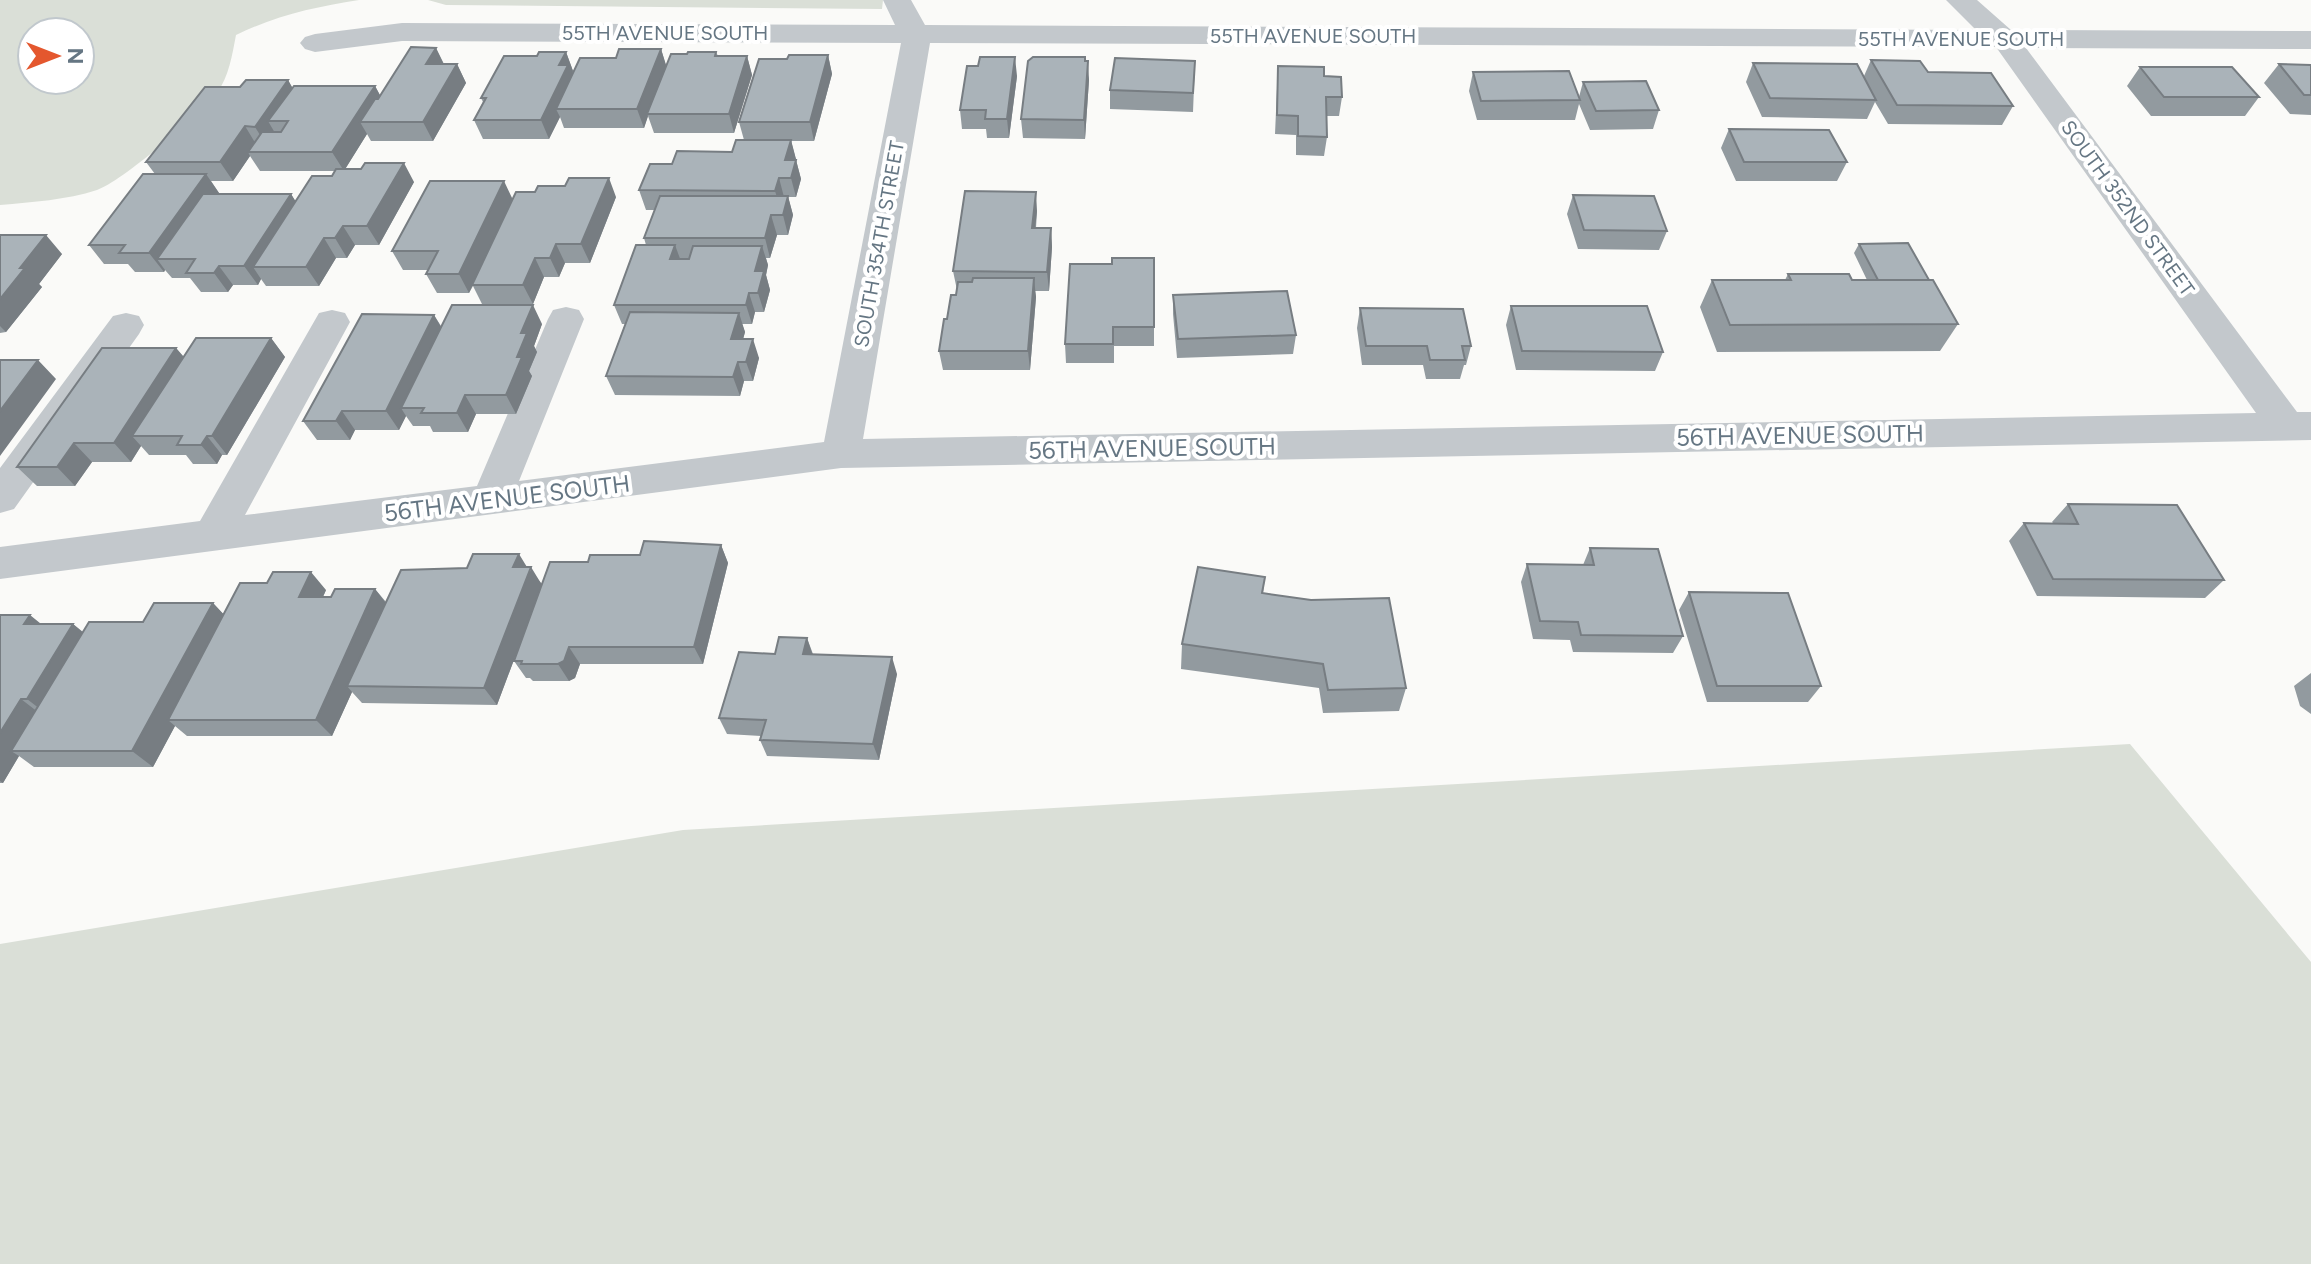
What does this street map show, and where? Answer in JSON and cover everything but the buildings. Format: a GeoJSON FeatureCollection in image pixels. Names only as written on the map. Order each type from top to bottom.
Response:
{"type":"FeatureCollection","features":[{"type":"Feature","properties":{"kind":"street"},"geometry":{"type":"LineString","coordinates":[[897,0],[904,18],[917,34]]}},
{"type":"Feature","properties":{"kind":"street","name":"SOUTH 352ND STREET"},"geometry":{"type":"LineString","coordinates":[[1960,0],[2005,40],[2299,426]]}},
{"type":"Feature","properties":{"kind":"street","name":"55TH AVENUE SOUTH"},"geometry":{"type":"LineString","coordinates":[[315,43],[402,32],[2311,40]]}},
{"type":"Feature","properties":{"kind":"street","name":"SOUTH 354TH STREET"},"geometry":{"type":"LineString","coordinates":[[841,454],[917,34]]}},
{"type":"Feature","properties":{"kind":"street"},"geometry":{"type":"LineString","coordinates":[[491,500],[566,319]]}},
{"type":"Feature","properties":{"kind":"street"},"geometry":{"type":"LineString","coordinates":[[212,537],[332,322]]}},
{"type":"Feature","properties":{"kind":"street"},"geometry":{"type":"LineString","coordinates":[[0,498],[126,325]]}},
{"type":"Feature","properties":{"kind":"street","name":"56TH AVENUE SOUTH"},"geometry":{"type":"LineString","coordinates":[[0,563],[841,454],[2299,426]]}},
{"type":"Feature","properties":{"kind":"shaded area"},"geometry":{"type":"Polygon","coordinates":[[[0,0],[359,0],[296,13],[236,35],[221,86],[195,116],[108,184],[97,190],[49,200],[0,205],[0,0]]]}},
{"type":"Feature","properties":{"kind":"shaded area"},"geometry":{"type":"Polygon","coordinates":[[[428,0],[883,0],[882,9],[446,5],[428,0]]]}},
{"type":"Feature","properties":{"kind":"shaded area"},"geometry":{"type":"Polygon","coordinates":[[[2130,744],[2311,962],[2311,1264],[0,1264],[0,944],[683,830],[2130,744]]]}}]}
